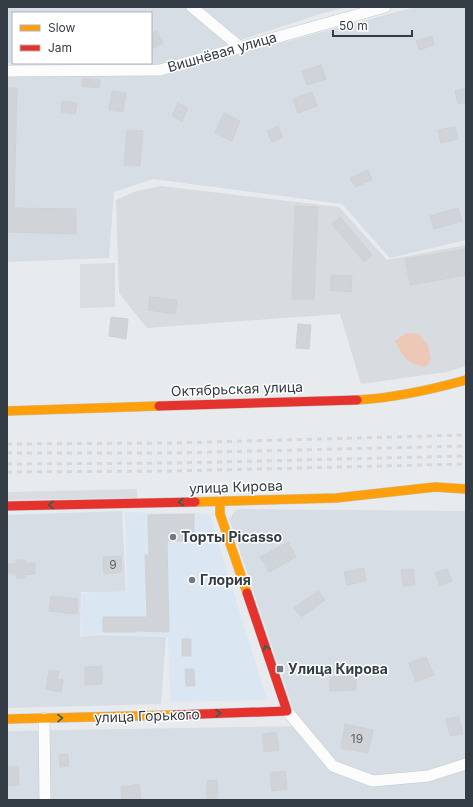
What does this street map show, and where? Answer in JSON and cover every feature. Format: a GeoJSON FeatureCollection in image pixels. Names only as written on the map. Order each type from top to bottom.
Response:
{"type":"FeatureCollection","features":[{"type":"Feature","properties":{"kind":"street"},"geometry":{"type":"LineString","coordinates":[[192,7],[240,47]]}},
{"type":"Feature","properties":{"kind":"street","name":"Вишнёвая улица"},"geometry":{"type":"LineString","coordinates":[[7,71],[160,70],[385,7]]}},
{"type":"Feature","properties":{"kind":"street","name":"Октябрьская улица"},"geometry":{"type":"LineString","coordinates":[[7,412],[373,399],[426,391],[466,380]]}},
{"type":"Feature","properties":{"kind":"street","name":"улица Кирова"},"geometry":{"type":"LineString","coordinates":[[7,506],[336,498],[435,487],[466,489]]}},
{"type":"Feature","properties":{"kind":"street"},"geometry":{"type":"LineString","coordinates":[[220,502],[222,518],[287,711],[333,766],[373,780],[428,776],[466,764]]}},
{"type":"Feature","properties":{"kind":"street","name":"улица Горького"},"geometry":{"type":"LineString","coordinates":[[7,719],[163,716],[287,711]]}},
{"type":"Feature","properties":{"kind":"street"},"geometry":{"type":"LineString","coordinates":[[44,718],[45,800]]}},
{"type":"Feature","properties":{"kind":"shaded area"},"geometry":{"type":"Polygon","coordinates":[[[7,7],[348,7],[320,14],[161,66],[58,64],[152,64],[152,12],[12,12],[12,63],[7,63],[7,7]]]}},
{"type":"Feature","properties":{"kind":"shaded area"},"geometry":{"type":"Polygon","coordinates":[[[415,7],[466,7],[466,240],[390,258],[342,204],[153,179],[114,192],[109,258],[7,262],[7,77],[162,75],[415,7]]]}},
{"type":"Feature","properties":{"kind":"shaded area"},"geometry":{"type":"Polygon","coordinates":[[[161,186],[339,207],[387,260],[466,245],[466,366],[447,372],[361,384],[340,314],[147,328],[119,293],[116,200],[136,191],[161,186]]]}},
{"type":"Feature","properties":{"kind":"shaded area"},"geometry":{"type":"Polygon","coordinates":[[[115,263],[115,307],[80,308],[80,264],[115,263]]]}},
{"type":"Feature","properties":{"kind":"shaded area"},"geometry":{"type":"Polygon","coordinates":[[[406,333],[419,334],[428,345],[431,359],[426,367],[410,362],[401,352],[395,341],[406,333]]]}},
{"type":"Feature","properties":{"kind":"shaded area"},"geometry":{"type":"Polygon","coordinates":[[[137,489],[137,498],[7,500],[7,492],[137,489]]]}},
{"type":"Feature","properties":{"kind":"shaded area"},"geometry":{"type":"Polygon","coordinates":[[[237,509],[466,511],[466,800],[7,800],[7,731],[299,726],[229,519],[237,509]]]}},
{"type":"Feature","properties":{"kind":"shaded area"},"geometry":{"type":"Polygon","coordinates":[[[122,511],[126,592],[81,592],[80,637],[101,635],[166,637],[161,704],[7,708],[7,515],[122,511]]]}},
{"type":"Feature","properties":{"kind":"shaded area"},"geometry":{"type":"Polygon","coordinates":[[[125,512],[207,514],[210,516],[267,700],[170,702],[168,637],[101,634],[81,637],[82,593],[127,591],[125,512]]]}},
{"type":"Feature","properties":{"kind":"building"},"geometry":{"type":"Polygon","coordinates":[[[157,31],[163,43],[152,48],[152,34],[157,31]]]}},
{"type":"Feature","properties":{"kind":"building"},"geometry":{"type":"Polygon","coordinates":[[[432,36],[434,45],[419,50],[416,41],[432,36]]]}},
{"type":"Feature","properties":{"kind":"building"},"geometry":{"type":"Polygon","coordinates":[[[321,65],[326,79],[307,85],[302,71],[321,65]]]}},
{"type":"Feature","properties":{"kind":"building"},"geometry":{"type":"Polygon","coordinates":[[[83,78],[100,80],[99,88],[82,86],[83,78]]]}},
{"type":"Feature","properties":{"kind":"building"},"geometry":{"type":"Polygon","coordinates":[[[7,88],[17,88],[14,208],[76,209],[76,234],[7,232],[7,88]]]}},
{"type":"Feature","properties":{"kind":"building"},"geometry":{"type":"Polygon","coordinates":[[[466,88],[466,102],[458,104],[455,91],[466,88]]]}},
{"type":"Feature","properties":{"kind":"building"},"geometry":{"type":"Polygon","coordinates":[[[112,91],[126,93],[123,112],[109,110],[112,91]]]}},
{"type":"Feature","properties":{"kind":"building"},"geometry":{"type":"Polygon","coordinates":[[[312,92],[317,106],[298,113],[293,99],[312,92]]]}},
{"type":"Feature","properties":{"kind":"building"},"geometry":{"type":"Polygon","coordinates":[[[62,101],[77,103],[75,114],[61,112],[62,101]]]}},
{"type":"Feature","properties":{"kind":"building"},"geometry":{"type":"Polygon","coordinates":[[[178,103],[188,108],[182,121],[172,116],[178,103]]]}},
{"type":"Feature","properties":{"kind":"building"},"geometry":{"type":"Polygon","coordinates":[[[224,113],[240,121],[232,141],[215,133],[224,113]]]}},
{"type":"Feature","properties":{"kind":"building"},"geometry":{"type":"Polygon","coordinates":[[[278,126],[283,137],[272,142],[267,131],[278,126]]]}},
{"type":"Feature","properties":{"kind":"building"},"geometry":{"type":"Polygon","coordinates":[[[455,127],[458,139],[441,143],[438,130],[455,127]]]}},
{"type":"Feature","properties":{"kind":"building"},"geometry":{"type":"Polygon","coordinates":[[[127,130],[143,131],[140,166],[124,165],[127,130]]]}},
{"type":"Feature","properties":{"kind":"building"},"geometry":{"type":"Polygon","coordinates":[[[368,170],[372,180],[355,187],[350,178],[368,170]]]}},
{"type":"Feature","properties":{"kind":"building"},"geometry":{"type":"Polygon","coordinates":[[[295,206],[318,207],[314,299],[292,299],[295,206]]]}},
{"type":"Feature","properties":{"kind":"building"},"geometry":{"type":"Polygon","coordinates":[[[458,208],[462,221],[434,229],[430,216],[458,208]]]}},
{"type":"Feature","properties":{"kind":"building"},"geometry":{"type":"Polygon","coordinates":[[[340,217],[372,255],[364,262],[332,224],[340,217]]]}},
{"type":"Feature","properties":{"kind":"building"},"geometry":{"type":"Polygon","coordinates":[[[466,249],[466,275],[410,285],[405,259],[466,249]]]}},
{"type":"Feature","properties":{"kind":"building"},"geometry":{"type":"Polygon","coordinates":[[[331,275],[352,276],[351,292],[330,290],[331,275]]]}},
{"type":"Feature","properties":{"kind":"building"},"geometry":{"type":"Polygon","coordinates":[[[150,297],[177,300],[175,314],[148,310],[150,297]]]}},
{"type":"Feature","properties":{"kind":"building"},"geometry":{"type":"Polygon","coordinates":[[[111,317],[128,319],[126,339],[109,336],[111,317]]]}},
{"type":"Feature","properties":{"kind":"building"},"geometry":{"type":"Polygon","coordinates":[[[298,324],[311,325],[309,349],[296,348],[298,324]]]}},
{"type":"Feature","properties":{"kind":"building"},"geometry":{"type":"Polygon","coordinates":[[[194,514],[194,541],[167,541],[169,632],[103,632],[103,617],[147,617],[145,555],[149,555],[148,515],[194,514]]]}},
{"type":"Feature","properties":{"kind":"building"},"geometry":{"type":"Polygon","coordinates":[[[288,542],[296,557],[269,572],[260,557],[288,542]]]}},
{"type":"Feature","properties":{"kind":"building"},"geometry":{"type":"Polygon","coordinates":[[[121,556],[122,572],[104,574],[103,557],[121,556]]]}},
{"type":"Feature","properties":{"kind":"building"},"geometry":{"type":"Polygon","coordinates":[[[16,560],[25,560],[25,563],[35,563],[35,574],[25,575],[25,578],[16,578],[16,573],[8,573],[8,564],[16,564],[16,560]]]}},
{"type":"Feature","properties":{"kind":"building"},"geometry":{"type":"Polygon","coordinates":[[[364,568],[366,581],[347,585],[344,572],[364,568]]]}},
{"type":"Feature","properties":{"kind":"building"},"geometry":{"type":"Polygon","coordinates":[[[413,569],[415,585],[403,586],[401,570],[413,569]]]}},
{"type":"Feature","properties":{"kind":"building"},"geometry":{"type":"Polygon","coordinates":[[[447,569],[452,581],[440,586],[435,573],[447,569]]]}},
{"type":"Feature","properties":{"kind":"building"},"geometry":{"type":"Polygon","coordinates":[[[318,591],[325,600],[301,617],[294,608],[318,591]]]}},
{"type":"Feature","properties":{"kind":"building"},"geometry":{"type":"Polygon","coordinates":[[[51,596],[78,599],[77,614],[49,611],[51,596]]]}},
{"type":"Feature","properties":{"kind":"building"},"geometry":{"type":"Polygon","coordinates":[[[182,639],[191,639],[191,656],[182,656],[182,639]]]}},
{"type":"Feature","properties":{"kind":"building"},"geometry":{"type":"Polygon","coordinates":[[[426,657],[434,675],[416,682],[409,663],[426,657]]]}},
{"type":"Feature","properties":{"kind":"building"},"geometry":{"type":"Polygon","coordinates":[[[102,666],[102,684],[85,685],[85,667],[102,666]]]}},
{"type":"Feature","properties":{"kind":"building"},"geometry":{"type":"Polygon","coordinates":[[[185,669],[194,669],[195,686],[186,686],[185,669]]]}},
{"type":"Feature","properties":{"kind":"building"},"geometry":{"type":"Polygon","coordinates":[[[49,670],[59,672],[57,679],[63,680],[61,692],[46,689],[49,670]]]}},
{"type":"Feature","properties":{"kind":"building"},"geometry":{"type":"Polygon","coordinates":[[[356,676],[356,690],[330,691],[330,677],[356,676]]]}},
{"type":"Feature","properties":{"kind":"building"},"geometry":{"type":"Polygon","coordinates":[[[459,717],[463,734],[450,736],[446,719],[459,717]]]}},
{"type":"Feature","properties":{"kind":"building"},"geometry":{"type":"Polygon","coordinates":[[[345,724],[373,730],[368,753],[341,748],[345,724]]]}},
{"type":"Feature","properties":{"kind":"building"},"geometry":{"type":"Polygon","coordinates":[[[276,732],[279,750],[264,752],[262,734],[276,732]]]}},
{"type":"Feature","properties":{"kind":"building"},"geometry":{"type":"Polygon","coordinates":[[[68,754],[69,766],[60,767],[59,755],[68,754]]]}},
{"type":"Feature","properties":{"kind":"building"},"geometry":{"type":"Polygon","coordinates":[[[7,767],[18,767],[19,785],[7,786],[7,767]]]}},
{"type":"Feature","properties":{"kind":"building"},"geometry":{"type":"Polygon","coordinates":[[[285,771],[287,789],[272,791],[270,773],[285,771]]]}},
{"type":"Feature","properties":{"kind":"building"},"geometry":{"type":"Polygon","coordinates":[[[217,780],[218,800],[207,800],[207,781],[217,780]]]}},
{"type":"Feature","properties":{"kind":"building"},"geometry":{"type":"Polygon","coordinates":[[[139,784],[141,800],[122,800],[121,787],[139,784]]]}},
{"type":"Feature","properties":{"kind":"railway"},"geometry":{"type":"LineString","coordinates":[[7,444],[173,443],[466,435]]}},
{"type":"Feature","properties":{"kind":"railway"},"geometry":{"type":"LineString","coordinates":[[7,453],[173,453],[466,446]]}},
{"type":"Feature","properties":{"kind":"railway"},"geometry":{"type":"LineString","coordinates":[[7,464],[176,463],[466,456]]}},
{"type":"Feature","properties":{"kind":"railway"},"geometry":{"type":"LineString","coordinates":[[7,472],[173,471],[466,464]]}},
{"type":"Feature","properties":{"kind":"traffic: slow"},"geometry":{"type":"LineString","coordinates":[[357,400],[412,393],[466,380]]}},
{"type":"Feature","properties":{"kind":"traffic: slow"},"geometry":{"type":"LineString","coordinates":[[7,411],[159,406]]}},
{"type":"Feature","properties":{"kind":"traffic: slow"},"geometry":{"type":"LineString","coordinates":[[195,502],[336,498],[435,487],[466,489]]}},
{"type":"Feature","properties":{"kind":"traffic: slow"},"geometry":{"type":"LineString","coordinates":[[220,502],[220,514],[247,593]]}},
{"type":"Feature","properties":{"kind":"traffic: slow"},"geometry":{"type":"LineString","coordinates":[[7,719],[174,715]]}},
{"type":"Feature","properties":{"kind":"traffic: jam"},"geometry":{"type":"LineString","coordinates":[[159,406],[357,400]]}},
{"type":"Feature","properties":{"kind":"traffic: jam"},"geometry":{"type":"LineString","coordinates":[[7,506],[195,502]]}},
{"type":"Feature","properties":{"kind":"traffic: jam"},"geometry":{"type":"LineString","coordinates":[[174,715],[287,711],[247,593]]}},
{"type":"Feature","properties":{"kind":"place","name":"Торты Picasso"},"geometry":{"type":"Point","coordinates":[173,537]}},
{"type":"Feature","properties":{"kind":"place","name":"Глория"},"geometry":{"type":"Point","coordinates":[192,580]}},
{"type":"Feature","properties":{"kind":"place","name":"Улица Кирова"},"geometry":{"type":"Point","coordinates":[280,669]}}]}
